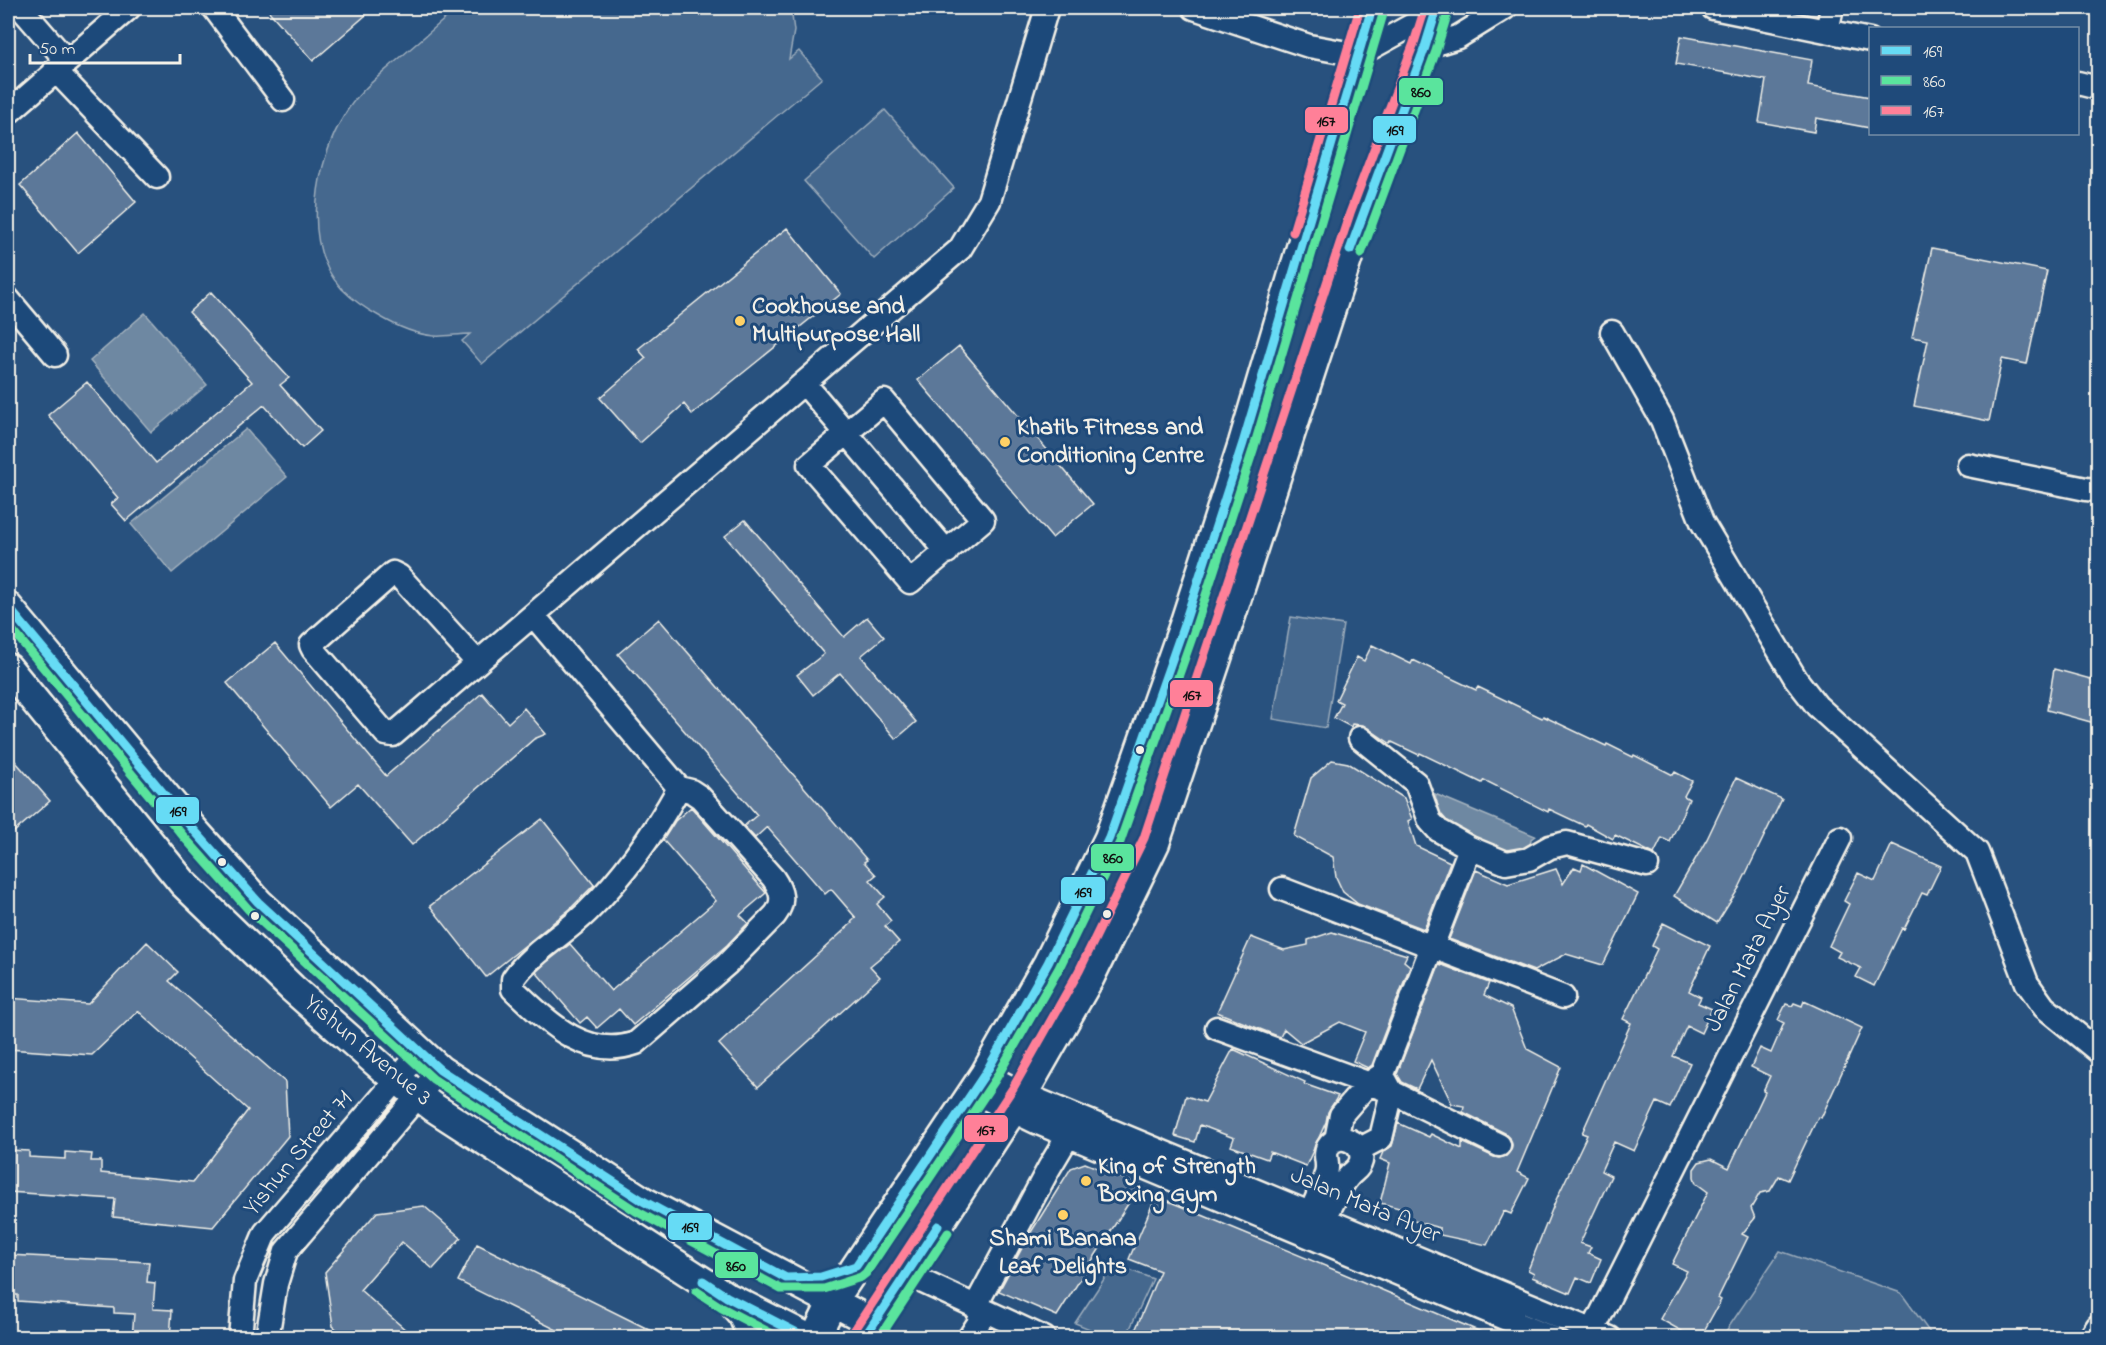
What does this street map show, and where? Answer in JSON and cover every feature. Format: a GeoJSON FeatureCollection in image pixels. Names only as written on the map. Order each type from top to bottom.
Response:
{"type":"FeatureCollection","features":[{"type":"Feature","properties":{"kind":"main road"},"geometry":{"type":"LineString","coordinates":[[815,1338],[833,1301],[979,1083],[1048,963],[1109,838],[1184,625],[1243,443],[1372,8]]}},
{"type":"Feature","properties":{"kind":"main road"},"geometry":{"type":"LineString","coordinates":[[869,1330],[1018,1102],[1090,977],[1155,843],[1361,217],[1437,10]]}},
{"type":"Feature","properties":{"kind":"main road","name":"Yishun Avenue 3"},"geometry":{"type":"LineString","coordinates":[[8,607],[193,829],[258,902],[430,1062],[643,1201],[833,1301],[869,1330]]}},
{"type":"Feature","properties":{"kind":"main road","name":"Yishun Avenue 3"},"geometry":{"type":"LineString","coordinates":[[8,668],[183,883],[292,988],[407,1087],[433,1107],[727,1297],[808,1338]]}},
{"type":"Feature","properties":{"kind":"main road"},"geometry":{"type":"LineString","coordinates":[[786,1278],[821,1278],[856,1266]]}},
{"type":"Feature","properties":{"kind":"main road"},"geometry":{"type":"LineString","coordinates":[[727,1297],[742,1315],[752,1338]]}},
{"type":"Feature","properties":{"kind":"street"},"geometry":{"type":"LineString","coordinates":[[21,8],[61,65],[157,177]]}},
{"type":"Feature","properties":{"kind":"street"},"geometry":{"type":"LineString","coordinates":[[8,113],[129,8]]}},
{"type":"Feature","properties":{"kind":"street"},"geometry":{"type":"LineString","coordinates":[[214,8],[283,100]]}},
{"type":"Feature","properties":{"kind":"street"},"geometry":{"type":"LineString","coordinates":[[477,662],[399,576],[393,573],[311,645],[312,649],[386,734],[393,735],[960,249],[989,201],[1047,8]]}},
{"type":"Feature","properties":{"kind":"street"},"geometry":{"type":"LineString","coordinates":[[1194,8],[1309,46],[1358,55],[1437,10]]}},
{"type":"Feature","properties":{"kind":"street"},"geometry":{"type":"LineString","coordinates":[[1425,47],[1458,37],[1505,8]]}},
{"type":"Feature","properties":{"kind":"street"},"geometry":{"type":"LineString","coordinates":[[1713,8],[1869,40]]}},
{"type":"Feature","properties":{"kind":"street"},"geometry":{"type":"LineString","coordinates":[[1827,31],[1832,8]]}},
{"type":"Feature","properties":{"kind":"street"},"geometry":{"type":"LineString","coordinates":[[2079,83],[2098,88]]}},
{"type":"Feature","properties":{"kind":"street"},"geometry":{"type":"LineString","coordinates":[[8,299],[55,355]]}},
{"type":"Feature","properties":{"kind":"street"},"geometry":{"type":"LineString","coordinates":[[1612,332],[1662,420],[1702,522],[1796,679],[1824,713],[1977,852],[2027,983],[2044,1007],[2098,1051]]}},
{"type":"Feature","properties":{"kind":"street"},"geometry":{"type":"LineString","coordinates":[[804,383],[947,552]]}},
{"type":"Feature","properties":{"kind":"street"},"geometry":{"type":"LineString","coordinates":[[884,401],[983,520],[947,552],[909,582],[809,465],[884,401]]}},
{"type":"Feature","properties":{"kind":"street"},"geometry":{"type":"LineString","coordinates":[[1968,465],[2098,490]]}},
{"type":"Feature","properties":{"kind":"street"},"geometry":{"type":"LineString","coordinates":[[533,615],[679,788],[691,791],[700,797],[781,889],[780,908],[728,964],[636,1043],[624,1048],[584,1043],[560,1031],[513,989],[513,979],[528,962],[587,913],[621,877],[679,788]]}},
{"type":"Feature","properties":{"kind":"street"},"geometry":{"type":"LineString","coordinates":[[1360,738],[1416,783],[1430,821],[1438,830],[1470,848],[1506,862],[1529,859],[1550,847],[1567,843],[1647,865]]}},
{"type":"Feature","properties":{"kind":"street","name":"Jalan Mata Ayer"},"geometry":{"type":"LineString","coordinates":[[1074,1126],[1317,1216],[1601,1334],[1840,838]]}},
{"type":"Feature","properties":{"kind":"street"},"geometry":{"type":"LineString","coordinates":[[1360,1149],[1381,1138],[1381,1083],[1470,848]]}},
{"type":"Feature","properties":{"kind":"street"},"geometry":{"type":"LineString","coordinates":[[1282,889],[1563,997]]}},
{"type":"Feature","properties":{"kind":"street"},"geometry":{"type":"LineString","coordinates":[[1217,1028],[1381,1083],[1499,1145]]}},
{"type":"Feature","properties":{"kind":"street","name":"Yishun Street 71"},"geometry":{"type":"LineString","coordinates":[[240,1338],[245,1281],[265,1233],[430,1062]]}},
{"type":"Feature","properties":{"kind":"street","name":"Jalan Mata Ayer"},"geometry":{"type":"LineString","coordinates":[[979,1083],[1552,1338]]}},
{"type":"Feature","properties":{"kind":"street"},"geometry":{"type":"LineString","coordinates":[[1336,1140],[1341,1115],[1381,1083]]}},
{"type":"Feature","properties":{"kind":"street","name":"Yishun Street 71"},"geometry":{"type":"LineString","coordinates":[[267,1338],[276,1284],[286,1251],[407,1087]]}},
{"type":"Feature","properties":{"kind":"street"},"geometry":{"type":"LineString","coordinates":[[969,1338],[978,1323],[979,1309],[1048,1168],[1074,1126]]}},
{"type":"Feature","properties":{"kind":"street"},"geometry":{"type":"LineString","coordinates":[[1336,1140],[1353,1141],[1360,1149],[1362,1157],[1359,1167],[1350,1174],[1317,1216],[1328,1166],[1325,1156],[1328,1147],[1336,1140]]}},
{"type":"Feature","properties":{"kind":"street"},"geometry":{"type":"LineString","coordinates":[[906,1274],[1039,1336]]}},
{"type":"Feature","properties":{"kind":"street"},"geometry":{"type":"LineString","coordinates":[[245,1281],[276,1284]]}},
{"type":"Feature","properties":{"kind":"street"},"geometry":{"type":"LineString","coordinates":[[2090,1338],[2098,1326]]}},
{"type":"Feature","properties":{"kind":"shaded area"},"geometry":{"type":"Polygon","coordinates":[[[457,8],[791,8],[794,31],[789,59],[799,51],[822,78],[482,364],[462,341],[470,334],[438,336],[412,331],[385,320],[350,296],[329,271],[321,250],[317,226],[320,178],[326,155],[345,114],[368,86],[457,8]]]}},
{"type":"Feature","properties":{"kind":"shaded area"},"geometry":{"type":"Polygon","coordinates":[[[885,110],[954,188],[874,259],[804,181],[885,110]]]}},
{"type":"Feature","properties":{"kind":"shaded area"},"geometry":{"type":"Polygon","coordinates":[[[145,313],[207,385],[151,432],[90,361],[145,313]]]}},
{"type":"Feature","properties":{"kind":"shaded area"},"geometry":{"type":"Polygon","coordinates":[[[246,429],[287,477],[172,573],[131,524],[246,429]]]}},
{"type":"Feature","properties":{"kind":"shaded area"},"geometry":{"type":"Polygon","coordinates":[[[1291,617],[1343,625],[1326,728],[1273,719],[1291,617]]]}},
{"type":"Feature","properties":{"kind":"shaded area"},"geometry":{"type":"Polygon","coordinates":[[[1435,794],[1535,836],[1531,839],[1530,847],[1519,859],[1444,837],[1434,808],[1437,802],[1435,794]]]}},
{"type":"Feature","properties":{"kind":"shaded area"},"geometry":{"type":"Polygon","coordinates":[[[1780,1251],[1901,1293],[1933,1337],[1722,1337],[1780,1251]]]}},
{"type":"Feature","properties":{"kind":"shaded area"},"geometry":{"type":"Polygon","coordinates":[[[1114,1264],[1153,1279],[1126,1337],[1109,1337],[1075,1323],[1114,1264]]]}},
{"type":"Feature","properties":{"kind":"building"},"geometry":{"type":"Polygon","coordinates":[[[266,8],[374,8],[313,61],[266,8]]]}},
{"type":"Feature","properties":{"kind":"building"},"geometry":{"type":"Polygon","coordinates":[[[1681,36],[1812,60],[1808,86],[1869,97],[1869,128],[1816,118],[1814,132],[1759,122],[1766,80],[1676,64],[1681,36]]]}},
{"type":"Feature","properties":{"kind":"building"},"geometry":{"type":"Polygon","coordinates":[[[78,133],[136,202],[78,253],[20,185],[78,133]]]}},
{"type":"Feature","properties":{"kind":"building","name":"Cookhouse and Multipurpose Hall"},"geometry":{"type":"Polygon","coordinates":[[[787,228],[841,294],[692,414],[684,404],[640,443],[600,398],[646,358],[638,349],[787,228]]]}},
{"type":"Feature","properties":{"kind":"building"},"geometry":{"type":"Polygon","coordinates":[[[1932,248],[2047,271],[2027,364],[2002,359],[1989,421],[1914,406],[1928,340],[1912,337],[1932,248]]]}},
{"type":"Feature","properties":{"kind":"building"},"geometry":{"type":"Polygon","coordinates":[[[211,292],[289,378],[280,385],[321,431],[302,448],[264,405],[126,521],[111,504],[118,498],[48,415],[87,382],[156,463],[252,382],[189,312],[211,292]]]}},
{"type":"Feature","properties":{"kind":"building","name":"Khatib Fitness and Conditioning Centre"},"geometry":{"type":"Polygon","coordinates":[[[959,346],[1093,504],[1052,538],[918,380],[959,346]]]}},
{"type":"Feature","properties":{"kind":"building"},"geometry":{"type":"Polygon","coordinates":[[[745,520],[844,637],[867,617],[884,637],[861,656],[916,722],[896,739],[840,673],[813,695],[797,675],[824,654],[725,536],[745,520]]]}},
{"type":"Feature","properties":{"kind":"building"},"geometry":{"type":"Polygon","coordinates":[[[659,619],[867,860],[864,862],[876,875],[870,880],[885,897],[877,904],[891,921],[885,926],[899,942],[870,966],[880,977],[758,1087],[719,1044],[856,918],[831,889],[825,894],[767,827],[755,838],[744,826],[757,815],[618,654],[659,619]]]}},
{"type":"Feature","properties":{"kind":"building"},"geometry":{"type":"Polygon","coordinates":[[[275,643],[386,776],[482,693],[508,723],[524,708],[546,734],[534,739],[412,845],[358,784],[331,807],[227,683],[275,643]]]}},
{"type":"Feature","properties":{"kind":"building"},"geometry":{"type":"Polygon","coordinates":[[[1372,645],[1411,664],[1413,660],[1476,690],[1478,687],[1542,718],[1543,716],[1606,746],[1607,744],[1673,775],[1675,772],[1692,781],[1684,796],[1689,799],[1670,842],[1662,838],[1654,854],[1615,835],[1613,839],[1586,824],[1585,826],[1549,809],[1548,812],[1484,780],[1482,783],[1420,753],[1419,755],[1392,742],[1391,744],[1363,725],[1352,724],[1351,727],[1334,718],[1342,703],[1336,700],[1357,657],[1364,661],[1372,645]]]}},
{"type":"Feature","properties":{"kind":"building"},"geometry":{"type":"Polygon","coordinates":[[[2054,669],[2098,681],[2098,724],[2047,710],[2054,669]]]}},
{"type":"Feature","properties":{"kind":"building"},"geometry":{"type":"Polygon","coordinates":[[[8,753],[50,801],[8,837],[8,753]]]}},
{"type":"Feature","properties":{"kind":"building"},"geometry":{"type":"Polygon","coordinates":[[[1332,760],[1348,763],[1404,798],[1412,819],[1408,821],[1416,846],[1450,862],[1424,929],[1358,904],[1343,892],[1336,877],[1333,857],[1294,836],[1311,778],[1332,760]]]}},
{"type":"Feature","properties":{"kind":"building"},"geometry":{"type":"Polygon","coordinates":[[[1736,778],[1782,799],[1739,888],[1717,923],[1674,896],[1707,839],[1736,778]]]}},
{"type":"Feature","properties":{"kind":"building"},"geometry":{"type":"Polygon","coordinates":[[[691,807],[766,893],[740,915],[748,923],[727,945],[633,1025],[619,1009],[597,1028],[587,1017],[580,1023],[536,972],[547,962],[570,944],[611,991],[716,901],[663,840],[675,821],[691,807]]]}},
{"type":"Feature","properties":{"kind":"building"},"geometry":{"type":"Polygon","coordinates":[[[542,819],[594,885],[570,909],[486,977],[430,906],[542,819]]]}},
{"type":"Feature","properties":{"kind":"building"},"geometry":{"type":"Polygon","coordinates":[[[1892,844],[1941,866],[1927,895],[1922,893],[1904,929],[1902,928],[1874,986],[1856,977],[1861,968],[1837,957],[1840,952],[1829,946],[1849,904],[1844,901],[1858,873],[1875,881],[1892,844]]]}},
{"type":"Feature","properties":{"kind":"building"},"geometry":{"type":"Polygon","coordinates":[[[1583,864],[1638,894],[1603,965],[1566,954],[1534,971],[1449,939],[1476,870],[1508,884],[1556,869],[1563,884],[1574,867],[1581,870],[1583,864]]]}},
{"type":"Feature","properties":{"kind":"building"},"geometry":{"type":"Polygon","coordinates":[[[1663,923],[1710,946],[1689,991],[1701,997],[1698,1003],[1712,1009],[1701,1033],[1687,1026],[1673,1056],[1690,1063],[1670,1108],[1657,1102],[1634,1151],[1614,1142],[1601,1171],[1611,1176],[1580,1243],[1591,1247],[1588,1253],[1601,1259],[1591,1283],[1577,1277],[1570,1293],[1532,1277],[1534,1273],[1528,1270],[1555,1202],[1587,1135],[1582,1133],[1631,1023],[1623,1019],[1657,949],[1652,946],[1663,923]]]}},
{"type":"Feature","properties":{"kind":"building"},"geometry":{"type":"Polygon","coordinates":[[[1332,932],[1407,955],[1404,961],[1410,966],[1372,1065],[1368,1068],[1353,1061],[1365,1032],[1340,1022],[1301,1043],[1284,1029],[1280,1037],[1217,1012],[1251,937],[1284,950],[1308,945],[1308,940],[1332,932]]]}},
{"type":"Feature","properties":{"kind":"building"},"geometry":{"type":"Polygon","coordinates":[[[147,942],[178,972],[169,981],[285,1082],[288,1136],[213,1227],[113,1217],[115,1199],[8,1192],[8,1150],[29,1151],[29,1157],[65,1159],[65,1152],[92,1154],[91,1161],[101,1161],[101,1173],[193,1182],[248,1110],[138,1011],[92,1055],[8,1049],[8,998],[88,1004],[147,942]]]}},
{"type":"Feature","properties":{"kind":"building"},"geometry":{"type":"Polygon","coordinates":[[[1440,964],[1489,983],[1484,995],[1511,1008],[1527,1049],[1561,1067],[1517,1172],[1529,1178],[1511,1214],[1504,1211],[1487,1245],[1440,1235],[1440,1228],[1403,1218],[1403,1209],[1380,1203],[1390,1163],[1380,1159],[1383,1152],[1392,1146],[1398,1123],[1429,1137],[1431,1134],[1462,1149],[1462,1142],[1494,1157],[1506,1156],[1511,1150],[1510,1138],[1505,1133],[1463,1112],[1464,1106],[1452,1104],[1431,1060],[1417,1089],[1402,1082],[1397,1074],[1439,965],[1442,966],[1440,964]]]}},
{"type":"Feature","properties":{"kind":"building"},"geometry":{"type":"Polygon","coordinates":[[[1804,1001],[1862,1028],[1821,1118],[1818,1117],[1788,1180],[1779,1176],[1770,1191],[1760,1193],[1751,1208],[1755,1218],[1742,1234],[1748,1237],[1718,1298],[1721,1300],[1700,1338],[1694,1338],[1660,1319],[1687,1271],[1672,1264],[1708,1192],[1696,1183],[1694,1169],[1699,1162],[1711,1159],[1729,1168],[1765,1092],[1763,1091],[1770,1076],[1751,1067],[1760,1048],[1771,1053],[1784,1023],[1778,1020],[1786,1004],[1792,1006],[1794,1003],[1802,1006],[1804,1001]]]}},
{"type":"Feature","properties":{"kind":"building"},"geometry":{"type":"Polygon","coordinates":[[[1233,1049],[1305,1082],[1304,1084],[1338,1096],[1328,1112],[1326,1122],[1306,1166],[1270,1152],[1267,1159],[1231,1146],[1234,1138],[1200,1125],[1195,1142],[1175,1136],[1186,1096],[1205,1102],[1233,1049]]]}},
{"type":"Feature","properties":{"kind":"building"},"geometry":{"type":"Polygon","coordinates":[[[1085,1163],[1140,1185],[1057,1316],[999,1291],[1028,1237],[1071,1168],[1085,1163]]]}},
{"type":"Feature","properties":{"kind":"building"},"geometry":{"type":"Polygon","coordinates":[[[1156,1196],[1495,1338],[1132,1338],[1160,1271],[1129,1259],[1156,1196]]]}},
{"type":"Feature","properties":{"kind":"building"},"geometry":{"type":"Polygon","coordinates":[[[424,1206],[461,1238],[433,1269],[402,1242],[360,1290],[415,1338],[347,1338],[333,1326],[325,1272],[377,1212],[424,1206]]]}},
{"type":"Feature","properties":{"kind":"building"},"geometry":{"type":"Polygon","coordinates":[[[477,1244],[666,1338],[573,1338],[458,1281],[477,1244]]]}},
{"type":"Feature","properties":{"kind":"building"},"geometry":{"type":"Polygon","coordinates":[[[8,1255],[149,1262],[147,1282],[155,1283],[153,1309],[172,1310],[170,1338],[132,1338],[134,1314],[114,1313],[114,1308],[18,1301],[18,1295],[8,1295],[8,1255]]]}},
{"type":"Feature","properties":{"kind":"transit line","name":"167"},"geometry":{"type":"LineString","coordinates":[[1293,232],[1360,8]]}},
{"type":"Feature","properties":{"kind":"transit line","name":"169"},"geometry":{"type":"LineString","coordinates":[[8,607],[193,829],[258,902],[440,1070],[643,1201],[786,1278],[821,1277],[856,1266],[985,1074],[1048,963],[1109,838],[1184,625],[1243,443],[1372,8]]}},
{"type":"Feature","properties":{"kind":"transit line","name":"167"},"geometry":{"type":"LineString","coordinates":[[854,1331],[1013,1088],[1079,971],[1144,838],[1350,213],[1425,8]]}},
{"type":"Feature","properties":{"kind":"transit line","name":"169"},"geometry":{"type":"LineString","coordinates":[[1350,250],[1425,47],[1437,8]]}},
{"type":"Feature","properties":{"kind":"transit line","name":"860"},"geometry":{"type":"LineString","coordinates":[[8,625],[184,837],[249,910],[433,1079],[636,1211],[781,1289],[824,1289],[861,1277],[866,1273],[995,1080],[1059,968],[1120,842],[1195,629],[1254,447],[1384,11]]}},
{"type":"Feature","properties":{"kind":"transit line","name":"860"},"geometry":{"type":"LineString","coordinates":[[1361,254],[1436,51],[1448,12]]}},
{"type":"Feature","properties":{"kind":"transit line","name":"169"},"geometry":{"type":"LineString","coordinates":[[864,1338],[938,1226]]}},
{"type":"Feature","properties":{"kind":"transit line","name":"860"},"geometry":{"type":"LineString","coordinates":[[879,1338],[948,1233]]}},
{"type":"Feature","properties":{"kind":"transit line","name":"169"},"geometry":{"type":"LineString","coordinates":[[703,1281],[727,1297],[807,1338]]}},
{"type":"Feature","properties":{"kind":"transit line","name":"860"},"geometry":{"type":"LineString","coordinates":[[696,1291],[722,1308],[780,1338]]}},
{"type":"Feature","properties":{"kind":"place","name":"Cookhouse and Multipurpose Hall"},"geometry":{"type":"Point","coordinates":[740,321]}},
{"type":"Feature","properties":{"kind":"place","name":"Khatib Fitness and Conditioning Centre"},"geometry":{"type":"Point","coordinates":[1005,442]}},
{"type":"Feature","properties":{"kind":"place","name":"King of Strength Boxing Gym"},"geometry":{"type":"Point","coordinates":[1086,1181]}},
{"type":"Feature","properties":{"kind":"place","name":"Shami Banana Leaf Delights"},"geometry":{"type":"Point","coordinates":[1063,1215]}}]}
